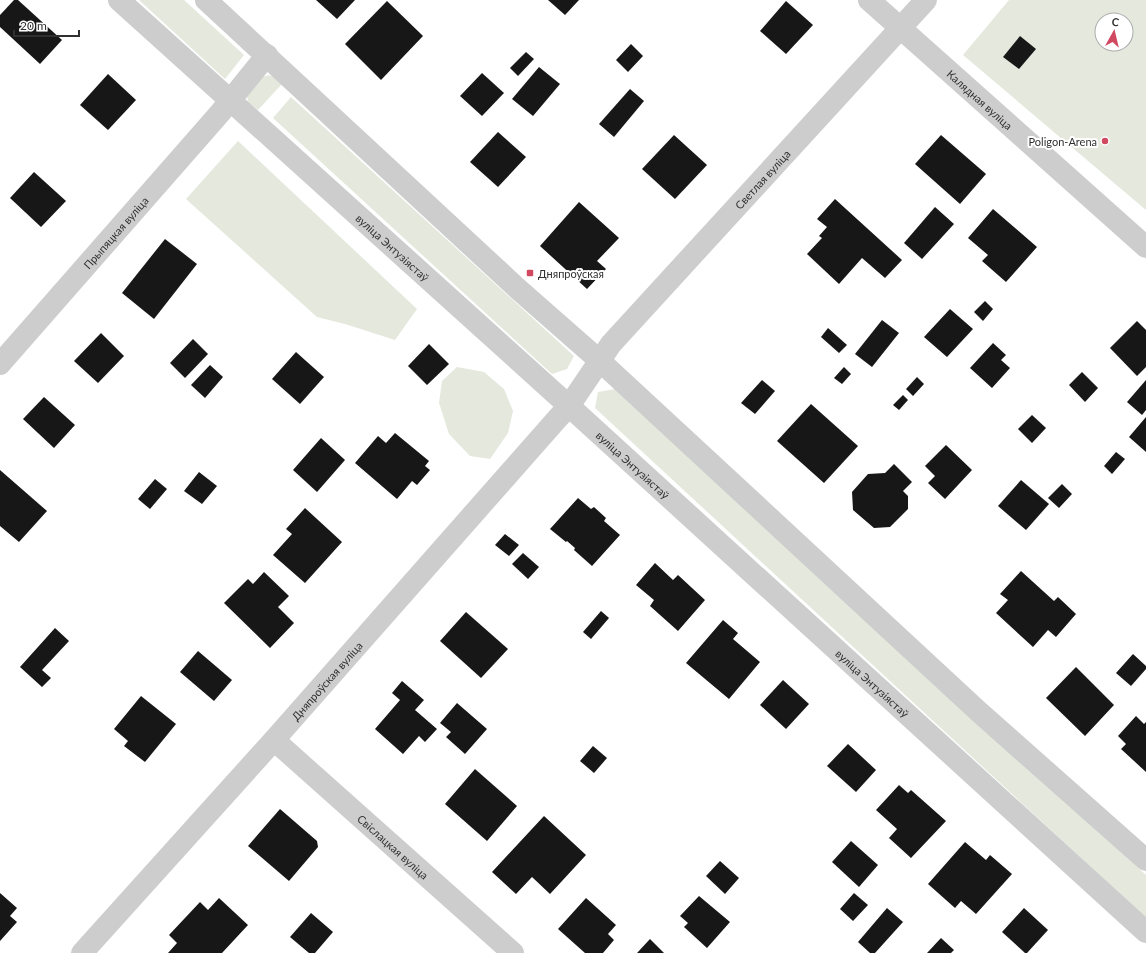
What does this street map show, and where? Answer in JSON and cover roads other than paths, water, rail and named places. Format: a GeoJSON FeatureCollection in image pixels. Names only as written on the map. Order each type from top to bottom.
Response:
{"type":"FeatureCollection","features":[{"type":"Feature","properties":{"kind":"street","name":"вуліца Энтузіястаў"},"geometry":{"type":"LineString","coordinates":[[119,0],[569,406],[1146,932]]}},
{"type":"Feature","properties":{"kind":"street"},"geometry":{"type":"LineString","coordinates":[[206,0],[513,283],[600,361],[978,711],[1146,860]]}},
{"type":"Feature","properties":{"kind":"street","name":"Калядная вуліца"},"geometry":{"type":"LineString","coordinates":[[869,0],[1146,247]]}},
{"type":"Feature","properties":{"kind":"street","name":"Светлая вуліца"},"geometry":{"type":"LineString","coordinates":[[569,406],[611,344],[926,0]]}},
{"type":"Feature","properties":{"kind":"street","name":"Прыпяцкая вуліца"},"geometry":{"type":"LineString","coordinates":[[0,364],[231,100],[267,55]]}},
{"type":"Feature","properties":{"kind":"street","name":"Дняпроўская вуліца"},"geometry":{"type":"LineString","coordinates":[[82,953],[274,740],[569,406]]}},
{"type":"Feature","properties":{"kind":"street","name":"Свіслацкая вуліца"},"geometry":{"type":"LineString","coordinates":[[274,740],[513,953]]}},
{"type":"Feature","properties":{"kind":"place","name":"Poligon-Arena"},"geometry":{"type":"Point","coordinates":[1105,141]}},
{"type":"Feature","properties":{"kind":"place","name":"Дняпроўская"},"geometry":{"type":"Point","coordinates":[530,273]}}]}
